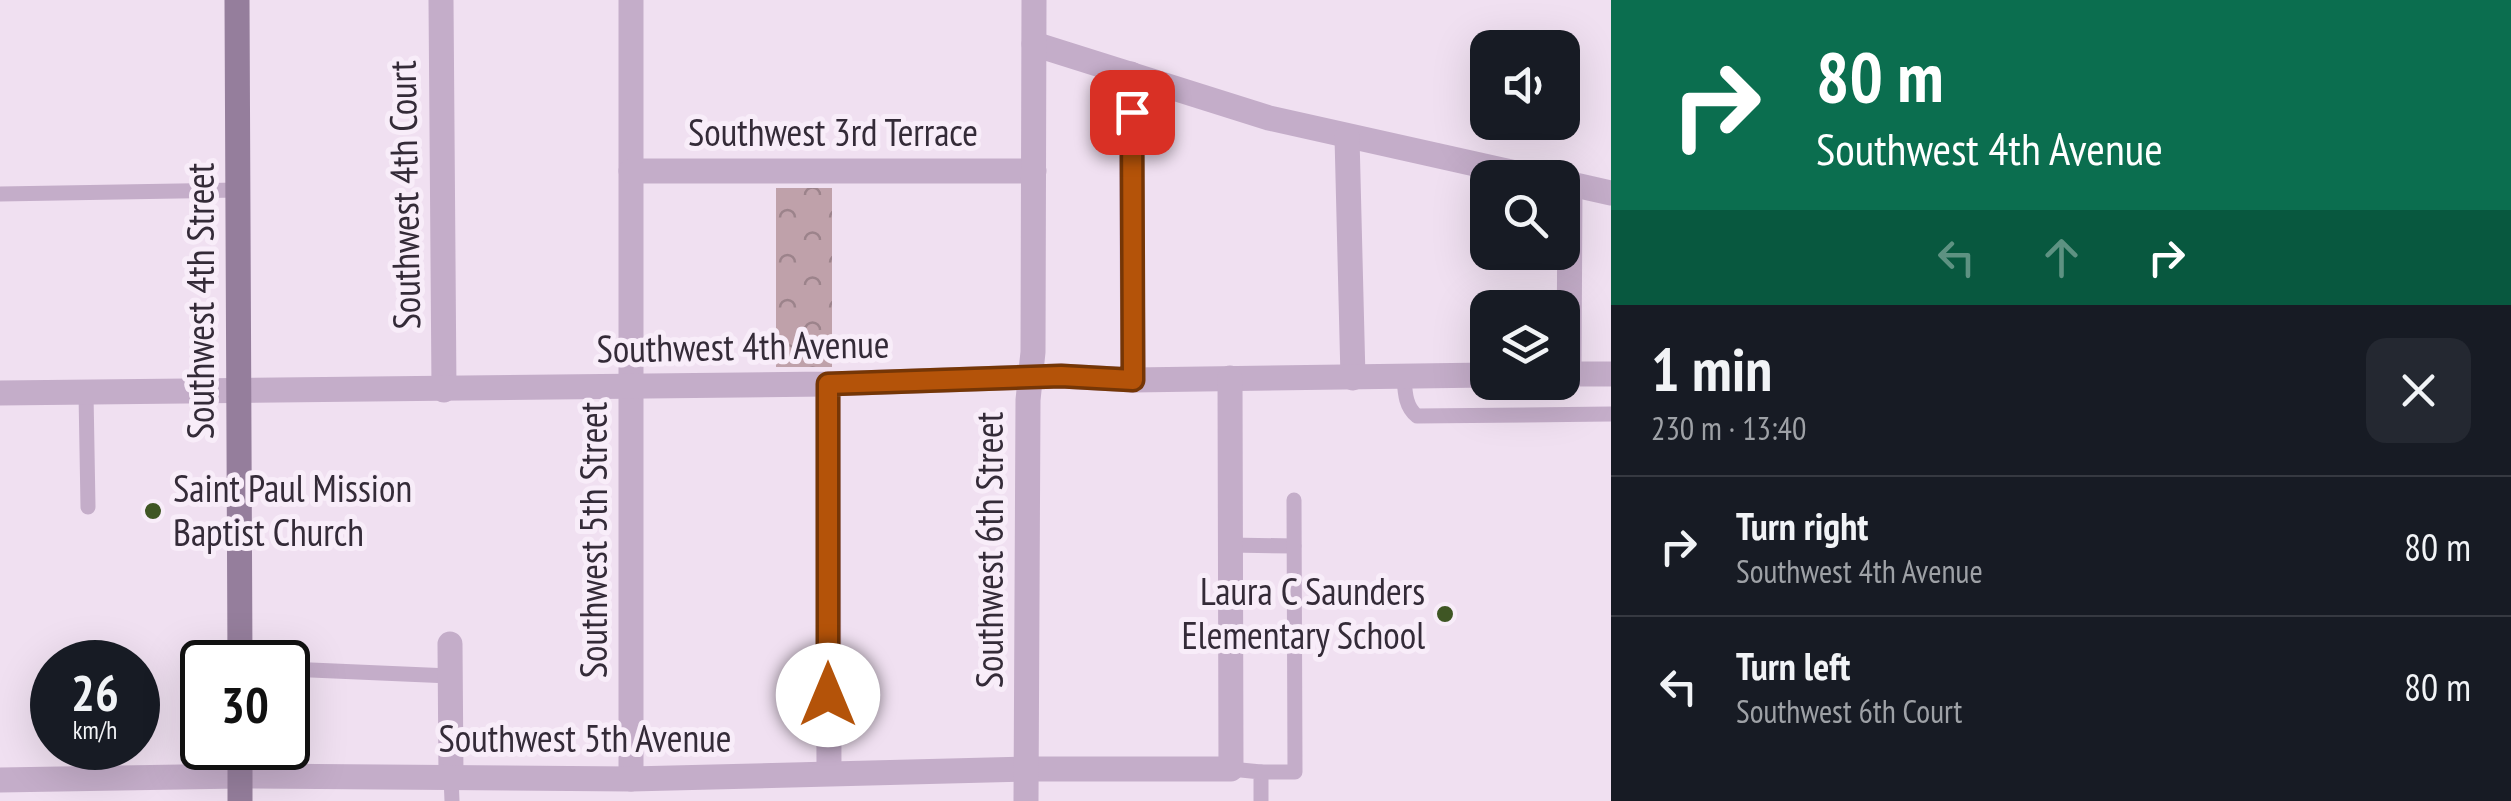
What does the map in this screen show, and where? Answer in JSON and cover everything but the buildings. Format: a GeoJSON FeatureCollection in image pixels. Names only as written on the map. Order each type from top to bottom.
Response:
{"type":"FeatureCollection","features":[{"type":"Feature","properties":{"kind":"street","name":"Southwest 4th Street"},"geometry":{"type":"LineString","coordinates":[[237,0],[240,640]]}},
{"type":"Feature","properties":{"kind":"street","name":"Southwest 4th Court"},"geometry":{"type":"LineString","coordinates":[[441,0],[444,390]]}},
{"type":"Feature","properties":{"kind":"street","name":"Southwest 5th Street"},"geometry":{"type":"LineString","coordinates":[[631,0],[632,779]]}},
{"type":"Feature","properties":{"kind":"street","name":"Southwest 6th Street"},"geometry":{"type":"LineString","coordinates":[[1026,801],[1028,420],[1034,352],[1034,0]]}},
{"type":"Feature","properties":{"kind":"street"},"geometry":{"type":"LineString","coordinates":[[1034,44],[1269,118],[1470,163]]}},
{"type":"Feature","properties":{"kind":"street"},"geometry":{"type":"LineString","coordinates":[[1131,74],[1133,380]]}},
{"type":"Feature","properties":{"kind":"street"},"geometry":{"type":"LineString","coordinates":[[1347,137],[1353,378]]}},
{"type":"Feature","properties":{"kind":"street","name":"Southwest 3rd Terrace"},"geometry":{"type":"LineString","coordinates":[[632,171],[1034,171]]}},
{"type":"Feature","properties":{"kind":"street"},"geometry":{"type":"LineString","coordinates":[[1580,186],[1611,193]]}},
{"type":"Feature","properties":{"kind":"street"},"geometry":{"type":"LineString","coordinates":[[1580,374],[1611,374]]}},
{"type":"Feature","properties":{"kind":"street","name":"Southwest 4th Avenue"},"geometry":{"type":"LineString","coordinates":[[0,393],[828,384],[1061,376],[1133,380],[1470,376]]}},
{"type":"Feature","properties":{"kind":"street"},"geometry":{"type":"LineString","coordinates":[[1230,378],[1231,769]]}},
{"type":"Feature","properties":{"kind":"street"},"geometry":{"type":"LineString","coordinates":[[828,384],[828,773]]}},
{"type":"Feature","properties":{"kind":"street"},"geometry":{"type":"LineString","coordinates":[[450,644],[452,789]]}},
{"type":"Feature","properties":{"kind":"street","name":"Southwest 5th Avenue"},"geometry":{"type":"LineString","coordinates":[[0,780],[240,789],[452,789],[828,773],[1231,769]]}},
{"type":"Feature","properties":{"kind":"lane"},"geometry":{"type":"LineString","coordinates":[[0,194],[238,190]]}},
{"type":"Feature","properties":{"kind":"lane"},"geometry":{"type":"LineString","coordinates":[[1404,377],[1406,400],[1417,416],[1611,414]]}},
{"type":"Feature","properties":{"kind":"lane"},"geometry":{"type":"LineString","coordinates":[[86,393],[88,507]]}},
{"type":"Feature","properties":{"kind":"lane"},"geometry":{"type":"LineString","coordinates":[[1231,769],[1295,772],[1294,500]]}},
{"type":"Feature","properties":{"kind":"lane"},"geometry":{"type":"LineString","coordinates":[[1230,545],[1294,546]]}},
{"type":"Feature","properties":{"kind":"lane"},"geometry":{"type":"LineString","coordinates":[[310,670],[450,676]]}},
{"type":"Feature","properties":{"kind":"lane"},"geometry":{"type":"LineString","coordinates":[[1261,772],[1261,801]]}},
{"type":"Feature","properties":{"kind":"green space"},"geometry":{"type":"Polygon","coordinates":[[[776,188],[832,188],[832,367],[776,367],[776,188]]]}},
{"type":"Feature","properties":{"kind":"place","name":"Saint Paul Mission Baptist Church"},"geometry":{"type":"Point","coordinates":[153,511]}},
{"type":"Feature","properties":{"kind":"place","name":"Laura C Saunders Elementary School"},"geometry":{"type":"Point","coordinates":[1445,614]}},
{"type":"Feature","properties":{"kind":"route"},"geometry":{"type":"LineString","coordinates":[[828,695],[828,384],[1061,376],[1133,380],[1132,112]]}}]}
